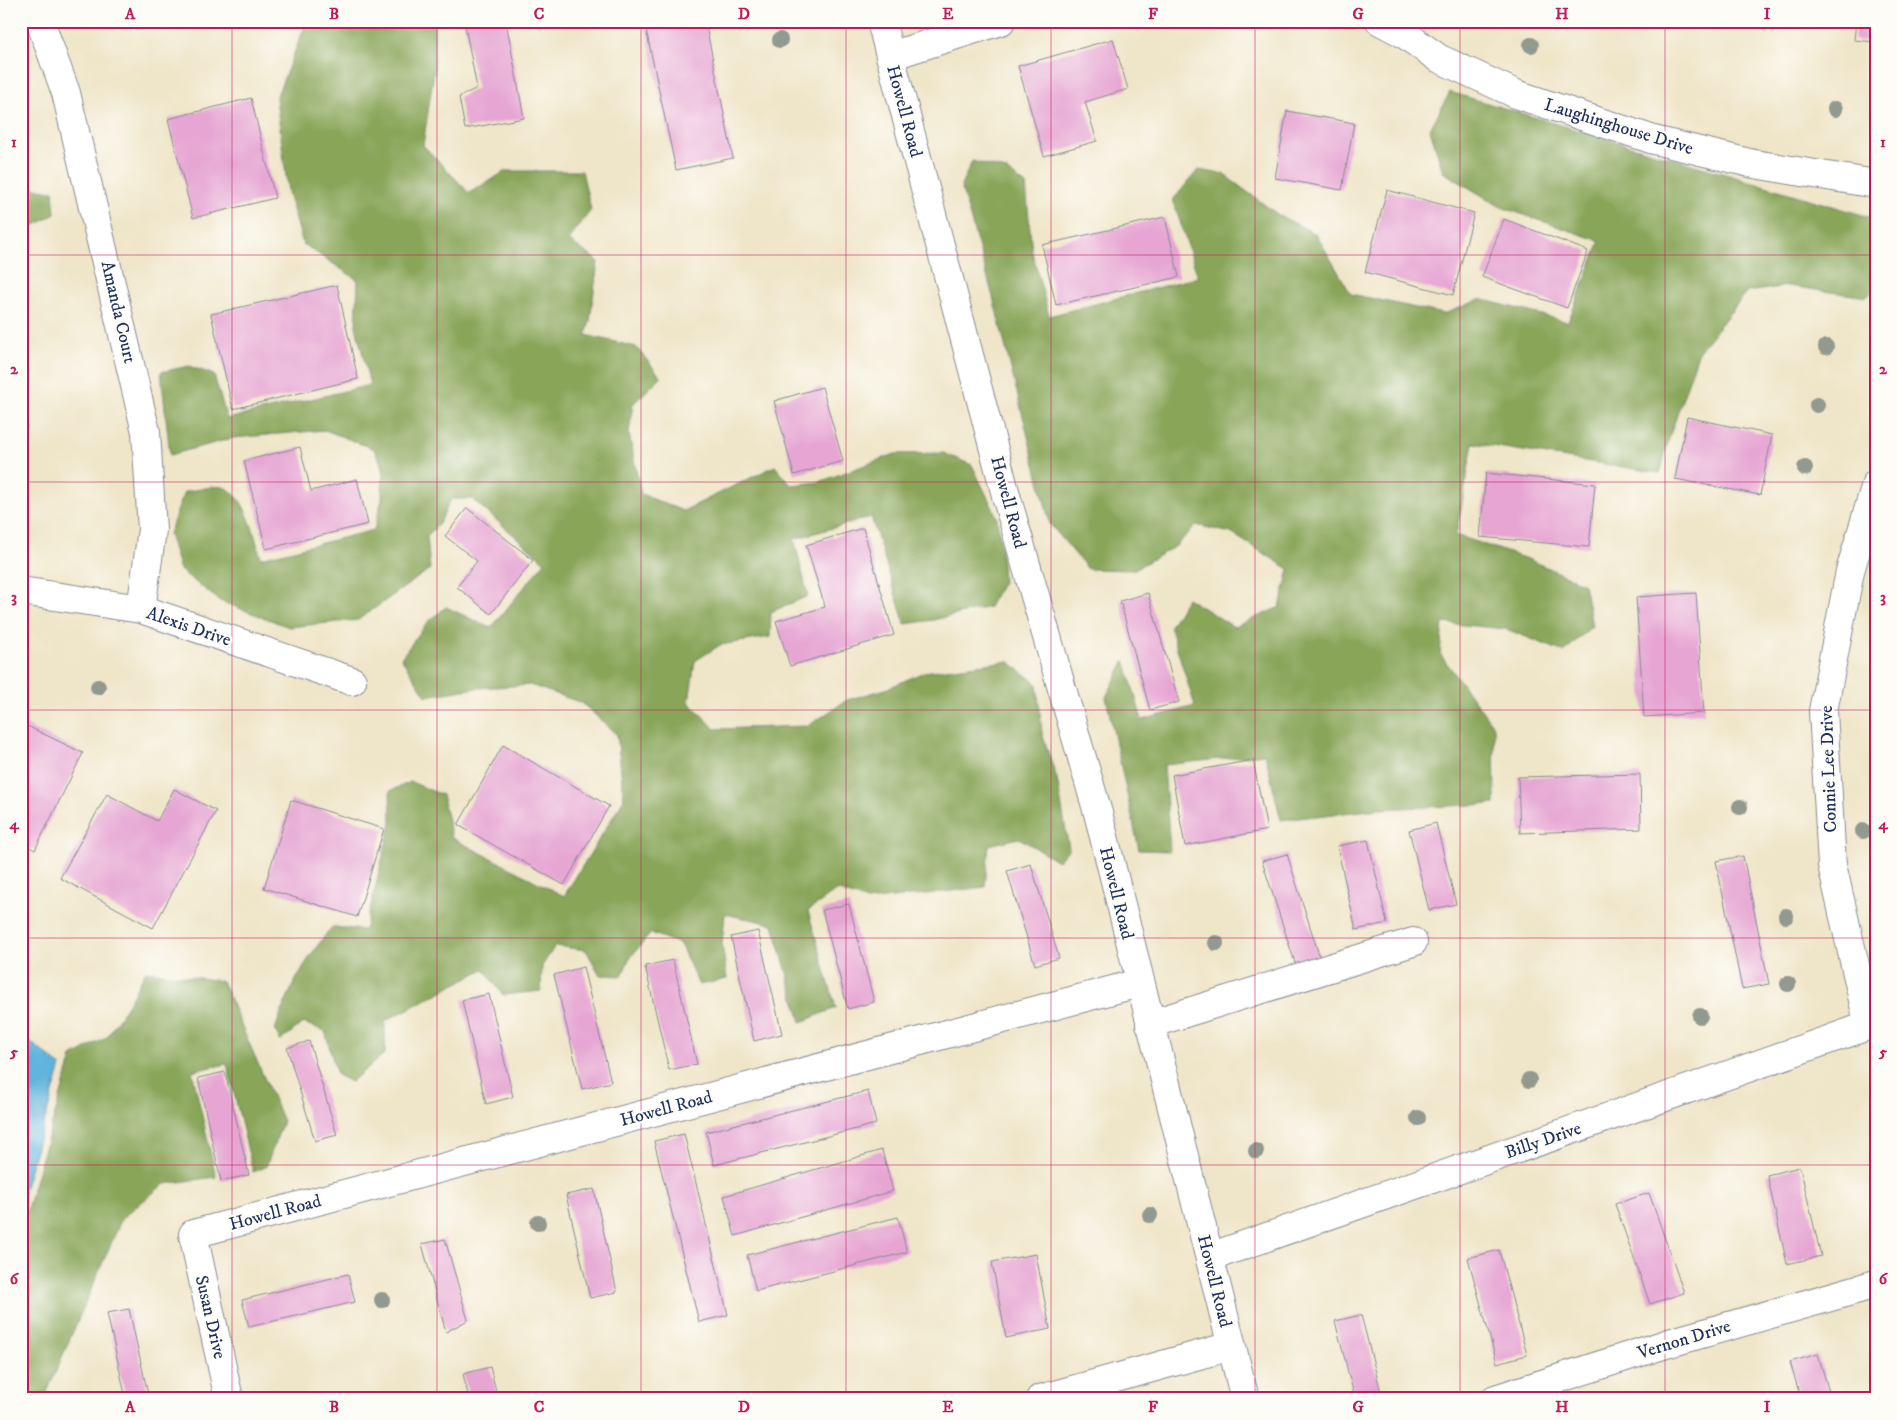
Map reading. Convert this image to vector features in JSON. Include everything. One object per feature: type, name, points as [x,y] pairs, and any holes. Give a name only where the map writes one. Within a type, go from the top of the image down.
[{"type":"street","name":"Amanda Court","points":[[40,21],[66,93],[146,432],[152,530],[141,609]]},
{"type":"street","name":"Howell Road","points":[[881,21],[1007,499],[1098,813],[1245,1399]]},
{"type":"street","points":[[890,56],[1001,21]]},
{"type":"street","name":"Laughinghouse Drive","points":[[1380,21],[1403,32],[1438,58],[1516,94],[1636,134],[1754,164],[1876,184]]},
{"type":"street","name":"Connie Lee Drive","points":[[1872,1025],[1832,865],[1823,711],[1850,572],[1876,484]]},
{"type":"street","name":"Alexis Drive","points":[[21,591],[141,609],[352,681]]},
{"type":"street","points":[[1150,1024],[1413,942]]},
{"type":"street","name":"Howell Road","points":[[193,1234],[1139,982]]},
{"type":"street","name":"Billy Drive","points":[[1210,1257],[1872,1025]]},
{"type":"street","name":"Susan Drive","points":[[193,1234],[229,1399]]},
{"type":"street","name":"Vernon Drive","points":[[1495,1399],[1666,1344],[1876,1284]]},
{"type":"street","name":"Howell Road","points":[[1040,1399],[1231,1346]]},
{"type":"green space","points":[[307,21],[434,21],[434,72],[423,145],[469,193],[506,171],[582,171],[591,210],[568,240],[598,261],[590,321],[586,335],[636,347],[661,377],[633,404],[629,434],[641,494],[683,511],[775,466],[791,485],[819,482],[895,454],[943,453],[972,465],[997,517],[1001,548],[1003,582],[989,607],[933,620],[905,624],[871,517],[794,539],[808,596],[771,612],[770,637],[720,645],[695,661],[689,702],[715,729],[808,726],[847,700],[886,689],[924,672],[1008,661],[1037,684],[1042,733],[1057,779],[1069,849],[1058,861],[1019,838],[989,845],[985,887],[867,901],[837,890],[808,911],[836,1008],[801,1022],[773,924],[725,914],[722,944],[727,979],[699,985],[680,944],[651,933],[629,959],[622,976],[600,975],[586,950],[555,946],[542,966],[541,991],[503,995],[484,969],[385,1021],[385,1053],[351,1082],[337,1075],[325,1031],[303,1023],[280,1041],[275,1030],[286,1002],[298,976],[322,939],[332,927],[365,930],[391,823],[390,791],[411,782],[442,795],[452,838],[564,896],[624,799],[617,735],[582,703],[530,685],[477,688],[426,696],[401,658],[427,623],[446,607],[491,628],[545,562],[472,499],[451,499],[439,524],[427,536],[430,569],[358,620],[289,627],[220,601],[180,570],[169,534],[184,492],[209,487],[222,487],[237,497],[248,517],[261,558],[374,530],[382,499],[383,467],[374,449],[325,430],[233,438],[170,455],[161,372],[189,366],[214,375],[227,419],[370,385],[356,326],[358,280],[303,244],[288,192],[276,98]]},
{"type":"green space","points":[[1450,92],[1876,219],[1876,287],[1867,297],[1788,286],[1747,292],[1699,351],[1669,438],[1660,473],[1473,443],[1456,535],[1530,560],[1584,584],[1592,626],[1564,652],[1506,629],[1443,623],[1440,654],[1494,727],[1495,804],[1379,809],[1281,820],[1265,754],[1164,765],[1170,851],[1139,850],[1106,697],[1125,660],[1142,720],[1195,706],[1170,626],[1187,598],[1234,627],[1280,607],[1289,569],[1231,533],[1196,525],[1176,546],[1133,570],[1088,569],[1050,524],[992,293],[961,186],[972,161],[1006,170],[1026,185],[1032,252],[1049,316],[1198,277],[1173,200],[1198,170],[1223,174],[1280,216],[1316,234],[1351,294],[1444,314],[1481,299],[1568,322],[1600,241],[1501,207],[1443,172],[1430,129]]},
{"type":"green space","points":[[21,186],[53,191],[55,214],[21,233]]},
{"type":"green space","points":[[146,971],[222,981],[283,1121],[266,1167],[253,1172],[227,1064],[192,1071],[216,1177],[164,1184],[122,1218],[44,1399],[21,1399],[21,1229],[72,1057],[107,1037]]},
{"type":"water","points":[[21,1035],[61,1066],[21,1200]]},
{"type":"building","points":[[464,21],[506,21],[524,118],[465,129],[459,97],[477,88]]},
{"type":"building","points":[[685,21],[705,21],[733,158],[676,170],[646,29]]},
{"type":"building","points":[[1856,21],[1876,21],[1876,42],[1854,40]]},
{"type":"building","points":[[1113,39],[1128,89],[1085,102],[1097,141],[1044,156],[1018,66]]},
{"type":"building","points":[[251,98],[275,198],[193,218],[168,119]]},
{"type":"building","points":[[1287,111],[1354,123],[1342,190],[1275,178]]},
{"type":"building","points":[[1387,190],[1474,213],[1453,295],[1365,272]]},
{"type":"building","points":[[1165,217],[1179,277],[1056,305],[1042,245]]},
{"type":"building","points":[[1504,219],[1588,251],[1567,308],[1482,277]]},
{"type":"building","points":[[337,285],[358,379],[233,409],[211,314]]},
{"type":"building","points":[[822,387],[843,461],[794,475],[774,401]]},
{"type":"building","points":[[1687,417],[1772,435],[1760,495],[1675,479]]},
{"type":"building","points":[[21,424],[27,425],[22,463],[21,463]]},
{"type":"building","points":[[300,447],[311,491],[357,479],[368,524],[266,549],[244,461]]},
{"type":"building","points":[[1486,473],[1595,484],[1589,547],[1480,537]]},
{"type":"building","points":[[467,508],[533,560],[491,614],[457,587],[477,561],[445,536]]},
{"type":"building","points":[[863,528],[894,635],[790,666],[776,621],[825,607],[806,545]]},
{"type":"building","points":[[1148,593],[1179,702],[1150,710],[1120,601]]},
{"type":"building","points":[[1696,593],[1704,713],[1644,717],[1636,597]]},
{"type":"building","points":[[21,723],[83,753],[35,850],[21,843]]},
{"type":"building","points":[[503,745],[609,806],[564,885],[458,825]]},
{"type":"building","points":[[1253,760],[1267,830],[1185,846],[1172,775]]},
{"type":"building","points":[[1640,774],[1641,829],[1520,833],[1518,777]]},
{"type":"building","points":[[174,789],[216,811],[153,928],[60,878],[107,794],[157,821]]},
{"type":"building","points":[[291,800],[384,829],[357,917],[264,888]]},
{"type":"building","points":[[1436,823],[1456,904],[1429,910],[1409,830]]},
{"type":"building","points":[[1368,840],[1387,923],[1356,930],[1337,846]]},
{"type":"building","points":[[1287,854],[1320,958],[1296,966],[1262,861]]},
{"type":"building","points":[[1743,856],[1769,984],[1742,989],[1716,861]]},
{"type":"building","points":[[1031,864],[1059,958],[1035,965],[1007,871]]},
{"type":"building","points":[[849,904],[874,1002],[848,1009],[822,910]]},
{"type":"building","points":[[758,931],[782,1034],[754,1041],[731,937]]},
{"type":"building","points":[[673,960],[697,1064],[669,1070],[645,966]]},
{"type":"building","points":[[583,967],[611,1082],[582,1089],[554,975]]},
{"type":"building","points":[[489,994],[513,1097],[486,1104],[462,1000]]},
{"type":"building","points":[[309,1041],[337,1135],[315,1141],[287,1048]]},
{"type":"building","points":[[225,1072],[249,1175],[221,1181],[198,1078]]},
{"type":"building","points":[[868,1091],[876,1124],[714,1165],[706,1132]]},
{"type":"building","points":[[684,1134],[728,1315],[699,1322],[654,1141]]},
{"type":"building","points":[[882,1150],[893,1191],[735,1236],[724,1196]]},
{"type":"building","points":[[1800,1167],[1821,1256],[1787,1264],[1767,1175]]},
{"type":"building","points":[[594,1189],[617,1292],[590,1298],[566,1195]]},
{"type":"building","points":[[1649,1193],[1684,1293],[1650,1304],[1615,1204]]},
{"type":"building","points":[[898,1217],[907,1252],[756,1291],[747,1255]]},
{"type":"building","points":[[445,1239],[468,1320],[446,1332],[422,1244]]},
{"type":"building","points":[[1499,1250],[1527,1355],[1497,1363],[1468,1258]]},
{"type":"building","points":[[1036,1254],[1050,1329],[1006,1338],[992,1262]]},
{"type":"building","points":[[348,1274],[355,1302],[249,1327],[242,1300]]},
{"type":"building","points":[[129,1309],[149,1399],[126,1399],[107,1313]]},
{"type":"building","points":[[1361,1315],[1382,1396],[1373,1399],[1355,1399],[1335,1321]]},
{"type":"building","points":[[1818,1354],[1831,1399],[1801,1399],[1790,1362]]},
{"type":"building","points":[[490,1367],[498,1399],[469,1399],[463,1374]]}]
